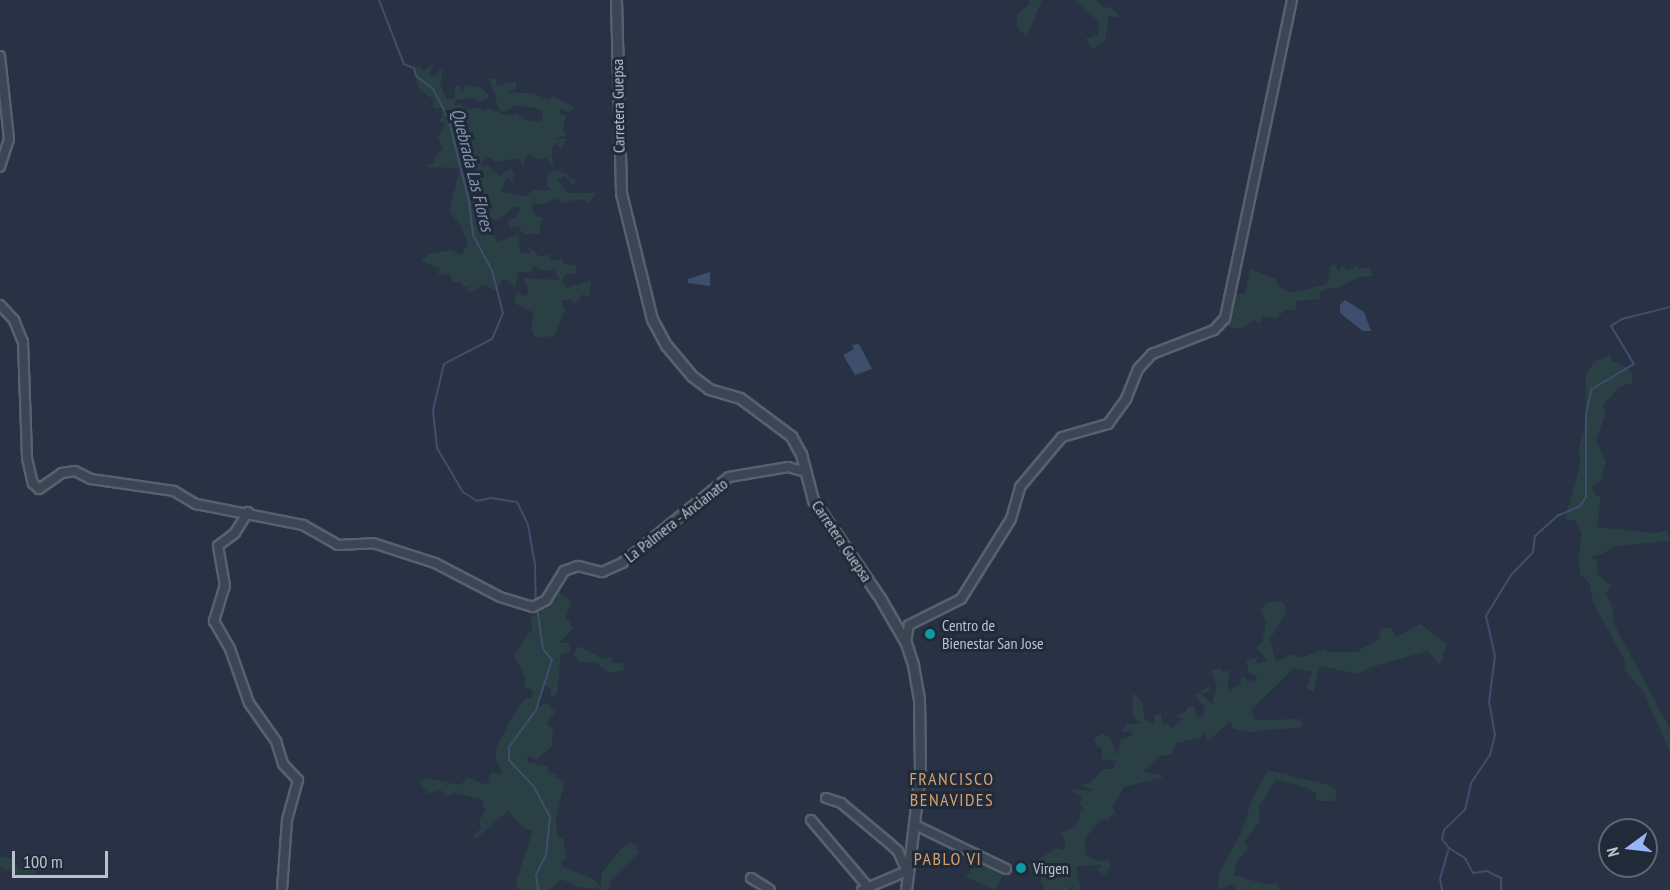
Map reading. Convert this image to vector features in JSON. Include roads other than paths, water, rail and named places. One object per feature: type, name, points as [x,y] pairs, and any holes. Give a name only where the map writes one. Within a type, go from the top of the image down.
[{"type":"street","name":"Carretera Guepsa","points":[[616,0],[621,193],[652,319],[666,345],[692,376],[709,388],[740,398],[791,436],[806,472],[813,500],[906,642],[919,699],[920,773],[906,890]]},
{"type":"street","points":[[906,642],[909,625],[961,599],[1011,519],[1020,487],[1062,437],[1108,424],[1126,399],[1138,369],[1152,354],[1214,330],[1225,318],[1292,0]]},
{"type":"street","points":[[0,56],[9,127],[8,150],[0,167]]},
{"type":"street","name":"La Palmera - Ancianato","points":[[0,305],[14,320],[23,342],[27,458],[33,483],[39,489],[62,473],[75,471],[90,479],[174,491],[196,504],[248,512],[303,525],[338,545],[373,543],[435,563],[500,597],[536,606],[558,575],[578,566],[602,572],[622,563],[729,477],[788,468],[806,472]]},
{"type":"street","points":[[248,512],[235,533],[218,546],[225,585],[214,621],[230,649],[249,703],[276,741],[283,764],[298,780],[287,820],[282,890]]},
{"type":"street","points":[[811,820],[865,889],[877,887],[907,871],[898,851],[841,803],[826,798]]},
{"type":"street","points":[[915,825],[1006,869]]},
{"type":"street","points":[[751,878],[770,890]]},
{"type":"water","points":[[710,272],[710,286],[688,283],[688,279]]},
{"type":"water","points":[[1345,300],[1364,312],[1371,331],[1363,331],[1340,313],[1340,305]]},
{"type":"water","points":[[859,344],[872,369],[855,375],[843,355],[854,349],[852,345]]},
{"type":"waterway","name":"Quebrada Las Flores","points":[[379,0],[404,64],[414,68],[416,76],[433,89],[448,117],[469,201],[473,235],[492,270],[503,313],[492,339],[444,364],[433,410],[437,448],[463,492],[477,501],[491,498],[517,502],[528,525],[535,563],[536,602]]},
{"type":"waterway","points":[[1442,890],[1440,879],[1449,848],[1442,839],[1444,830],[1465,810],[1471,783],[1490,755],[1495,735],[1489,702],[1495,656],[1486,616],[1511,575],[1533,552],[1535,536],[1557,516],[1580,506],[1586,497],[1586,414],[1592,389],[1634,364],[1611,326],[1622,319],[1670,307]]},
{"type":"waterway","name":"Quebrada Las Flores","points":[[537,608],[543,649],[552,660],[536,710],[509,747],[509,760],[534,787],[550,817],[546,855],[536,875],[538,890]]},
{"type":"waterway","points":[[1449,848],[1465,858],[1473,873],[1487,871],[1501,878],[1501,890]]},
{"type":"place","name":"Centro de Bienestar San Jose","points":[[930,634]]},
{"type":"place","name":"Virgen","points":[[1021,868]]},
{"type":"district","name":"FRANCISCO BENAVIDES","points":[[952,790]]},
{"type":"district","name":"PABLO VI","points":[[948,859]]}]
